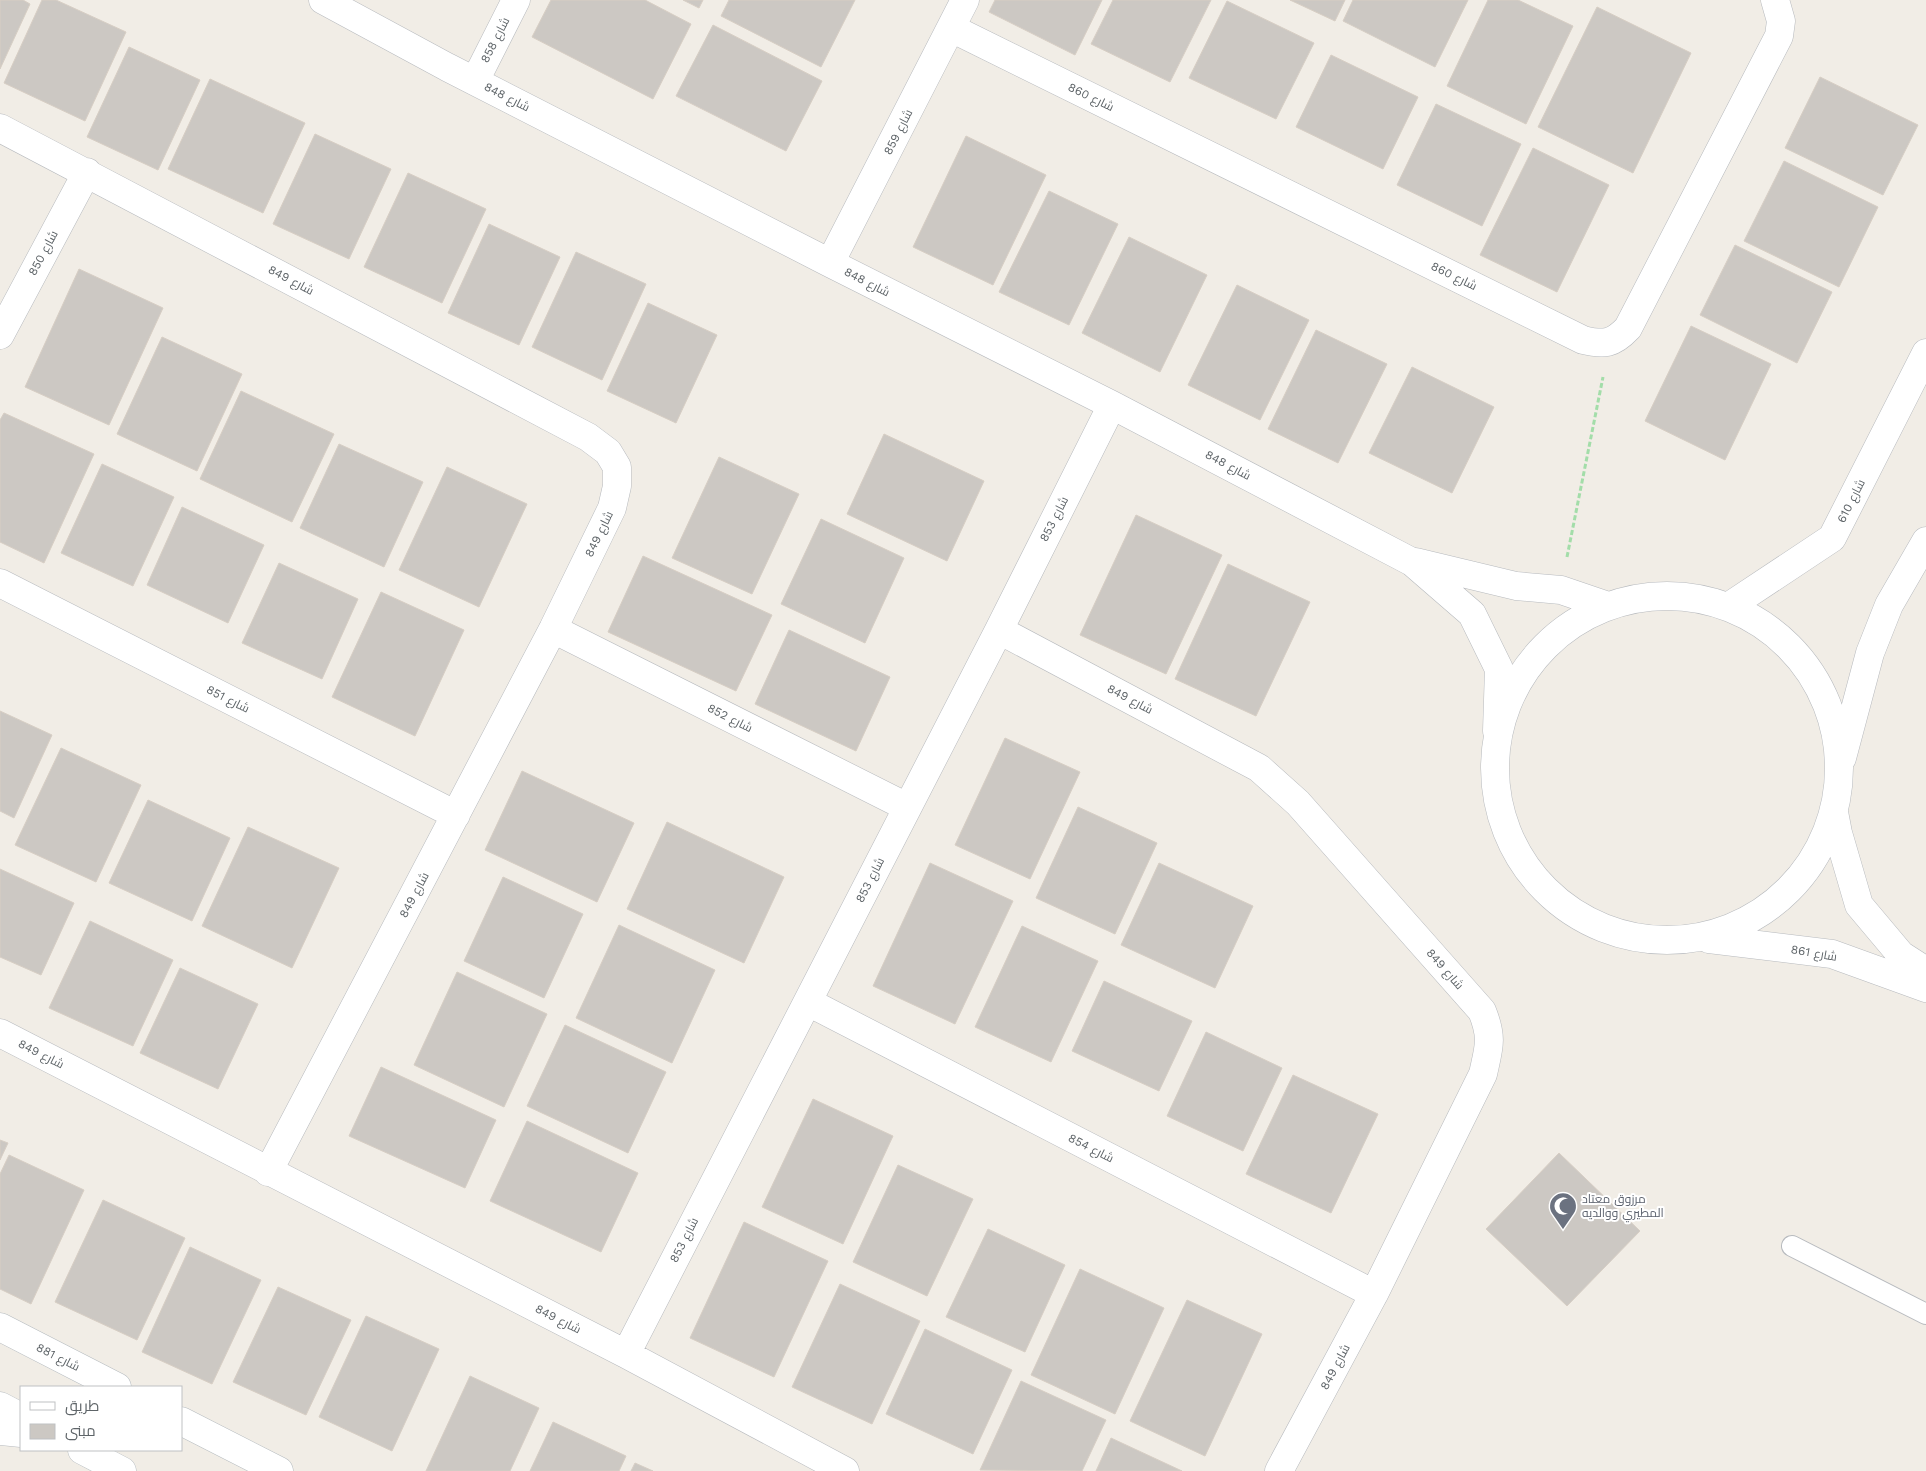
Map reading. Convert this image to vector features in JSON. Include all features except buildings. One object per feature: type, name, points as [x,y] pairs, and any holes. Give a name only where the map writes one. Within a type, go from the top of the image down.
[{"type":"street","name":"شارع 848","points":[[323,0],[475,81],[1112,405],[1412,562],[1472,614],[1499,669],[1497,731]]},
{"type":"street","name":"شارع 858","points":[[475,81],[516,0]]},
{"type":"street","name":"شارع 859","points":[[830,263],[965,0]]},
{"type":"street","points":[[1610,342],[1619,338],[1628,328],[1779,36],[1781,21],[1775,0]]},
{"type":"street","name":"شارع 860","points":[[951,28],[1584,340],[1598,344],[1610,342]]},
{"type":"street","name":"شارع 849","points":[[0,128],[588,436],[608,452],[617,467],[617,486],[612,508],[553,629],[268,1172]]},
{"type":"street","name":"شارع 850","points":[[0,335],[87,172]]},
{"type":"street","name":"شارع 610","points":[[1728,607],[1832,538],[1926,353]]},
{"type":"street","name":"شارع 853","points":[[626,1354],[999,630],[1112,405]]},
{"type":"street","points":[[1840,766],[1832,716],[1809,669],[1773,632],[1728,607],[1688,597],[1648,597],[1608,606],[1570,625],[1536,655],[1512,690],[1497,731],[1494,773],[1500,815],[1517,854],[1542,888],[1575,914],[1614,932],[1656,940],[1698,937],[1736,926],[1770,907],[1798,880],[1820,848],[1834,812],[1840,766],[1870,653],[1889,605],[1926,541]]},
{"type":"street","name":"شارع 848","points":[[1412,562],[1516,586],[1560,590],[1608,606]]},
{"type":"street","name":"شارع 851","points":[[0,583],[456,815]]},
{"type":"street","name":"شارع 852","points":[[553,629],[907,807]]},
{"type":"street","name":"شارع 849","points":[[999,630],[1259,768],[1298,803],[1482,1011],[1490,1029],[1489,1049],[1483,1074],[1374,1294],[1280,1471]]},
{"type":"street","points":[[1834,812],[1838,833],[1859,905],[1901,955],[1926,971]]},
{"type":"street","name":"شارع 861","points":[[1698,937],[1832,954],[1926,988]]},
{"type":"street","name":"شارع 854","points":[[808,1002],[1374,1294]]},
{"type":"street","name":"شارع 849","points":[[0,1033],[626,1354],[845,1471]]},
{"type":"street","name":"شارع 881","points":[[0,1327],[115,1386]]},
{"type":"street","points":[[0,1406],[20,1417]]},
{"type":"street","points":[[182,1422],[279,1471]]},
{"type":"street","points":[[0,1431],[20,1434]]},
{"type":"street","points":[[84,1451],[122,1471]]},
{"type":"lane","points":[[1792,1246],[1926,1314]]},
{"type":"path","points":[[1560,590],[1610,342]]},
{"type":"place","name":"مرزوق معتاد المطيري ووالديه","points":[[1563,1230]]}]
